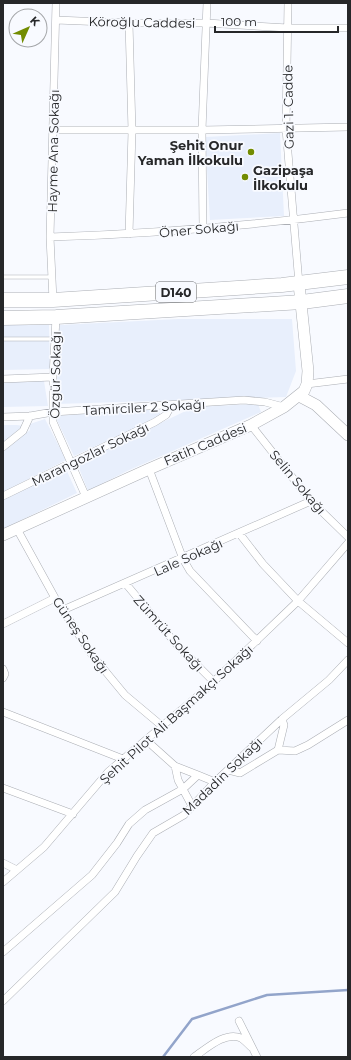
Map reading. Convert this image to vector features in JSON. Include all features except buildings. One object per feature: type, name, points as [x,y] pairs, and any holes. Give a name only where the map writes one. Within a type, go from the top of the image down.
[{"type":"highway","name":"D140","points":[[3,300],[53,300],[299,284],[348,277]]},
{"type":"highway","name":"D140","points":[[3,318],[56,317],[302,302],[348,296]]},
{"type":"main road","points":[[299,284],[308,370],[307,384]]},
{"type":"main road","name":"Fatih Caddesi","points":[[3,535],[149,468],[251,425],[284,407],[299,396],[307,384]]},
{"type":"main road","points":[[299,396],[316,405],[348,435]]},
{"type":"street","name":"Hayme Ana Sokağı","points":[[53,300],[50,238],[56,3]]},
{"type":"street","points":[[204,229],[202,130],[207,3]]},
{"type":"street","name":"Gazi 1. Cadde","points":[[288,3],[286,129],[299,284]]},
{"type":"street","name":"Köroğlu Caddesi","points":[[56,20],[130,23],[206,23],[288,28],[348,28]]},
{"type":"street","points":[[129,234],[132,131],[130,23]]},
{"type":"street","points":[[53,130],[132,131],[348,127]]},
{"type":"street","name":"Öner Sokağı","points":[[50,238],[204,229],[348,213]]},
{"type":"street","name":"Özgür Sokağı","points":[[56,317],[53,377],[53,422],[86,497]]},
{"type":"street","points":[[3,379],[53,377]]},
{"type":"street","points":[[307,384],[348,379]]},
{"type":"street","name":"Tamirciler 2 Sokağı","points":[[3,417],[30,416],[53,412],[171,406],[244,400],[265,402],[284,407]]},
{"type":"street","name":"Marangozlar Sokağı","points":[[3,496],[155,422],[166,415],[171,406]]},
{"type":"street","points":[[3,447],[23,431],[30,416]]},
{"type":"street","name":"Selin Sokağı","points":[[251,425],[311,501],[348,537]]},
{"type":"street","points":[[149,468],[183,559],[190,571],[257,641]]},
{"type":"street","name":"Lale Sokağı","points":[[63,610],[183,559],[311,501]]},
{"type":"street","name":"Güneş Sokağı","points":[[18,529],[55,598],[92,655],[125,696],[162,726]]},
{"type":"street","points":[[239,534],[263,564],[298,601],[348,643]]},
{"type":"street","name":"Şehit Pilot Ali Başmakçı Sokağı","points":[[3,882],[44,847],[108,772],[214,682],[298,601],[348,543]]},
{"type":"street","name":"Zümrüt Sokağı","points":[[126,584],[178,645],[214,682]]},
{"type":"street","points":[[3,624],[55,598]]},
{"type":"street","name":"Madadin Sokağı","points":[[3,1000],[115,892],[153,834],[184,815],[215,782],[282,719],[329,680],[348,660]]},
{"type":"street","points":[[3,670],[5,674],[3,678]]},
{"type":"street","points":[[3,712],[123,759]]},
{"type":"street","points":[[278,750],[284,725],[282,719]]},
{"type":"street","points":[[228,770],[240,773],[278,750],[295,751],[308,745],[348,720]]},
{"type":"street","points":[[146,740],[175,766],[215,782]]},
{"type":"street","points":[[175,766],[183,789],[192,806]]},
{"type":"street","points":[[3,952],[92,875],[117,843],[129,824],[145,810],[183,789],[198,775]]},
{"type":"street","points":[[3,788],[73,814]]},
{"type":"street","points":[[3,863],[17,870]]},
{"type":"street","points":[[239,1021],[257,1057]]},
{"type":"street","points":[[194,1057],[212,1044],[226,1038],[240,1038],[251,1046]]},
{"type":"lane","points":[[3,277],[52,277]]},
{"type":"lane","points":[[3,339],[55,339]]},
{"type":"shaded area","name":"Gazipaşa İlkokulu","points":[[280,133],[284,216],[210,220],[205,137]]},
{"type":"shaded area","points":[[178,319],[292,319],[296,371],[286,397],[56,404],[56,343],[60,325]]},
{"type":"shaded area","points":[[3,325],[49,325],[50,369],[3,370]]},
{"type":"shaded area","points":[[44,381],[48,406],[3,407],[3,382]]},
{"type":"shaded area","points":[[258,404],[261,412],[127,471],[88,491],[77,463],[194,407]]},
{"type":"shaded area","points":[[158,409],[161,416],[74,456],[55,416]]},
{"type":"shaded area","points":[[45,419],[66,460],[3,492],[3,450],[30,430],[30,424]]},
{"type":"shaded area","points":[[3,425],[17,425],[24,426],[3,445]]},
{"type":"shaded area","points":[[65,467],[77,493],[3,529],[3,498]]},
{"type":"waterway","points":[[163,1057],[192,1019],[267,995],[348,990]]},
{"type":"place","name":"Şehit Onur Yaman İlkokulu","points":[[251,152]]},
{"type":"place","name":"Gazipaşa İlkokulu","points":[[245,177]]}]
